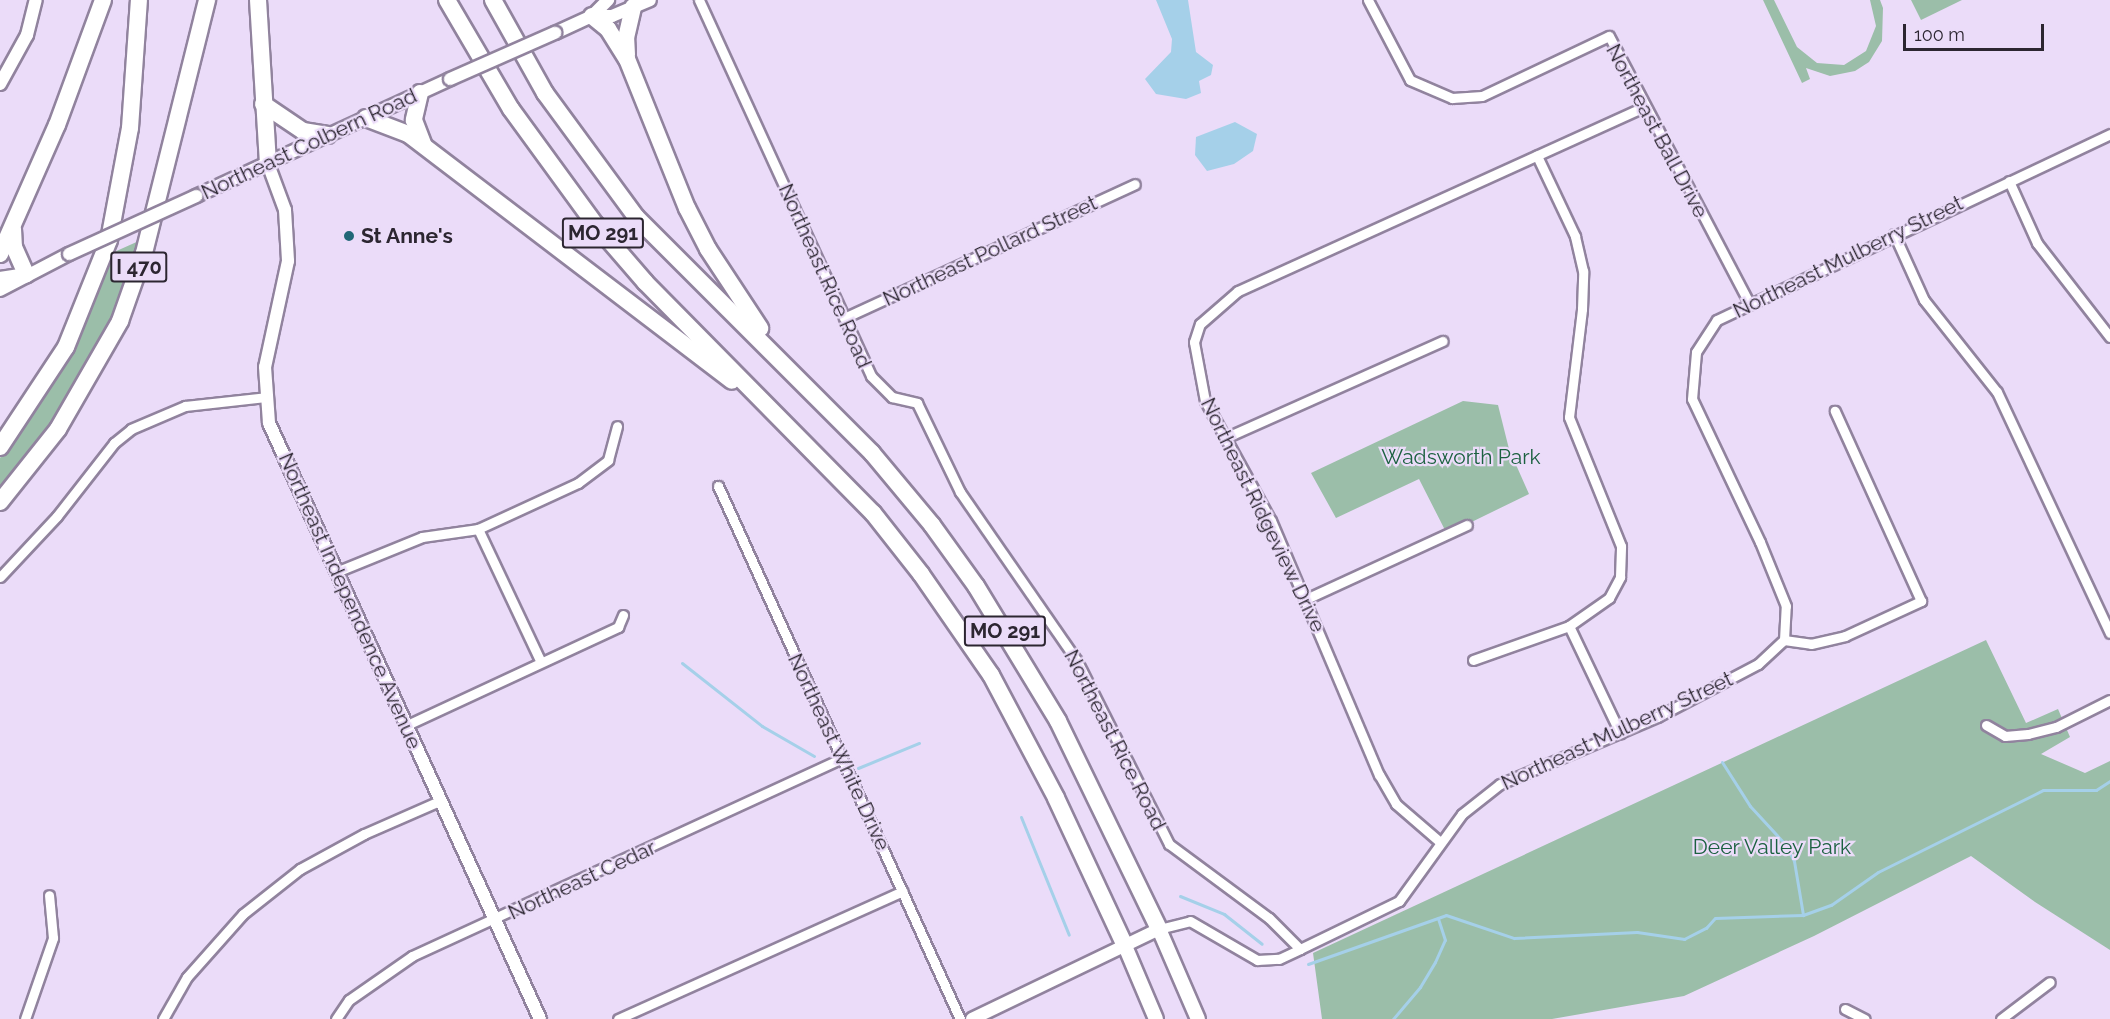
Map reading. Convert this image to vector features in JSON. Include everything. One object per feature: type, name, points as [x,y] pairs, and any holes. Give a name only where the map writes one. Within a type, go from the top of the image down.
[{"type":"highway","points":[[0,254],[13,228],[103,0]]},
{"type":"highway","name":"I 470","points":[[0,447],[66,346],[109,240],[130,128],[139,0]]},
{"type":"highway","name":"I 470","points":[[0,502],[58,429],[120,321],[144,253],[207,0]]},
{"type":"highway","points":[[258,0],[268,164]]},
{"type":"highway","name":"MO 291","points":[[447,0],[511,109],[595,224],[645,282],[798,434],[873,513],[991,675],[1056,798],[1125,946]]},
{"type":"highway","name":"MO 291","points":[[494,0],[545,93],[636,217],[872,453],[932,525],[976,586],[1058,721],[1159,929]]},
{"type":"highway","points":[[627,59],[626,38],[633,7]]},
{"type":"highway","points":[[592,16],[608,29],[627,59],[668,163],[708,249],[793,373]]},
{"type":"highway","points":[[420,93],[414,120],[425,147]]},
{"type":"highway","points":[[263,105],[303,131],[328,135]]},
{"type":"highway","points":[[366,118],[408,134],[798,434]]},
{"type":"highway","points":[[13,228],[14,247],[26,274]]},
{"type":"main road","name":"MO 291","points":[[1159,929],[1198,1019]]},
{"type":"main road","name":"MO 291","points":[[1125,946],[1156,1019]]},
{"type":"street","points":[[0,84],[27,35],[36,0]]},
{"type":"street","name":"Northeast Colbern Road","points":[[0,290],[26,274],[69,254],[592,16],[608,0]]},
{"type":"street","name":"Northeast Colbern Road","points":[[592,16],[612,16],[650,0]]},
{"type":"street","name":"Northeast Rice Road","points":[[699,0],[871,376],[892,397],[917,403],[960,492],[1077,661],[1170,844],[1269,918],[1300,949]]},
{"type":"street","name":"Northeast Ball Drive","points":[[1368,0],[1410,80],[1429,91],[1452,98],[1482,96],[1609,36],[1643,107],[1749,303]]},
{"type":"street","name":"Northeast Ridgeview Drive","points":[[1440,842],[1396,804],[1379,775],[1306,599],[1227,436],[1205,401],[1194,342],[1200,324],[1238,291],[1643,107]]},
{"type":"street","name":"Northeast Mulberry Street","points":[[972,1019],[1159,929],[1190,921],[1257,960],[1279,958],[1300,949],[1400,901],[1462,814],[1500,784],[1620,733],[1758,664],[1784,640],[1786,606],[1761,542],[1692,399],[1696,352],[1717,320],[1894,234],[2110,134]]},
{"type":"street","points":[[1473,660],[1569,626],[1599,607],[1613,592],[1623,557],[1569,417],[1582,309],[1583,271],[1575,236],[1537,156]]},
{"type":"street","name":"Northeast Independence Avenue","points":[[268,164],[285,210],[288,261],[268,340],[266,397],[270,423],[407,725],[439,801],[540,1019]]},
{"type":"street","points":[[2009,180],[2037,243],[2110,337]]},
{"type":"street","name":"Northeast Pollard Street","points":[[844,318],[1135,184]]},
{"type":"street","points":[[1894,234],[1924,300],[1997,392],[2110,633]]},
{"type":"street","name":"Northeast Colbern Road","points":[[0,278],[26,274]]},
{"type":"street","points":[[1227,436],[1443,341]]},
{"type":"street","points":[[0,577],[57,516],[114,443],[131,429],[185,406],[266,397]]},
{"type":"street","points":[[1784,640],[1811,644],[1845,636],[1921,602],[1835,411]]},
{"type":"street","points":[[336,572],[413,540],[478,529],[578,483],[608,460],[617,426]]},
{"type":"street","name":"Northeast White Drive","points":[[718,486],[960,1019]]},
{"type":"street","points":[[1306,599],[1467,525]]},
{"type":"street","points":[[478,529],[541,662]]},
{"type":"street","points":[[407,725],[618,627],[623,615]]},
{"type":"street","points":[[1569,626],[1620,733]]},
{"type":"street","points":[[1986,725],[2005,736],[2028,734],[2056,727],[2110,700]]},
{"type":"street","name":"Northeast Cedar","points":[[336,1019],[349,1000],[412,956],[496,920],[841,759]]},
{"type":"street","points":[[163,1019],[187,977],[251,908],[300,869],[364,834],[439,801]]},
{"type":"street","points":[[618,1019],[903,891]]},
{"type":"street","points":[[25,1019],[53,939],[49,895]]},
{"type":"street","points":[[2001,1019],[2050,982]]},
{"type":"street","points":[[1845,1010],[1864,1019]]},
{"type":"green space","points":[[1763,0],[1774,0],[1797,47],[1817,63],[1844,65],[1866,51],[1876,26],[1870,0],[1880,0],[1883,8],[1882,41],[1869,62],[1855,71],[1830,76],[1806,68],[1810,79],[1802,83]]},
{"type":"green space","points":[[1911,0],[1962,0],[1921,20]]},
{"type":"green space","points":[[141,240],[107,332],[60,418],[0,495],[0,458],[59,375],[112,253]]},
{"type":"green space","name":"Wadsworth Park","points":[[1463,401],[1498,405],[1509,449],[1529,494],[1447,534],[1419,479],[1336,518],[1311,473]]},
{"type":"green space","name":"Deer Valley Park","points":[[1986,640],[2026,723],[2058,709],[2070,737],[2041,754],[2085,773],[2110,761],[2110,950],[2035,902],[1971,856],[1814,936],[1684,996],[1552,1019],[1322,1019],[1313,953]]},
{"type":"water","points":[[1156,0],[1188,0],[1196,52],[1213,65],[1211,75],[1199,81],[1201,93],[1186,99],[1156,94],[1145,79],[1171,52],[1172,39]]},
{"type":"water","points":[[1235,122],[1257,134],[1253,151],[1234,164],[1207,171],[1195,155],[1196,137]]},
{"type":"waterway","points":[[682,663],[762,726],[814,756]]},
{"type":"waterway","points":[[858,768],[919,743]]},
{"type":"waterway","points":[[1722,762],[1750,806],[1785,844],[1794,861],[1803,915]]},
{"type":"waterway","points":[[1308,964],[1446,915],[1514,938],[1637,932],[1684,939],[1706,928],[1715,918],[1803,915],[1831,905],[1878,872],[2043,790],[2096,790],[2110,781]]},
{"type":"waterway","points":[[1021,817],[1069,935]]},
{"type":"waterway","points":[[1180,896],[1224,914],[1262,944]]},
{"type":"waterway","points":[[1393,1019],[1420,987],[1445,940],[1438,918]]},
{"type":"place","name":"St Anne's","points":[[349,236]]}]
